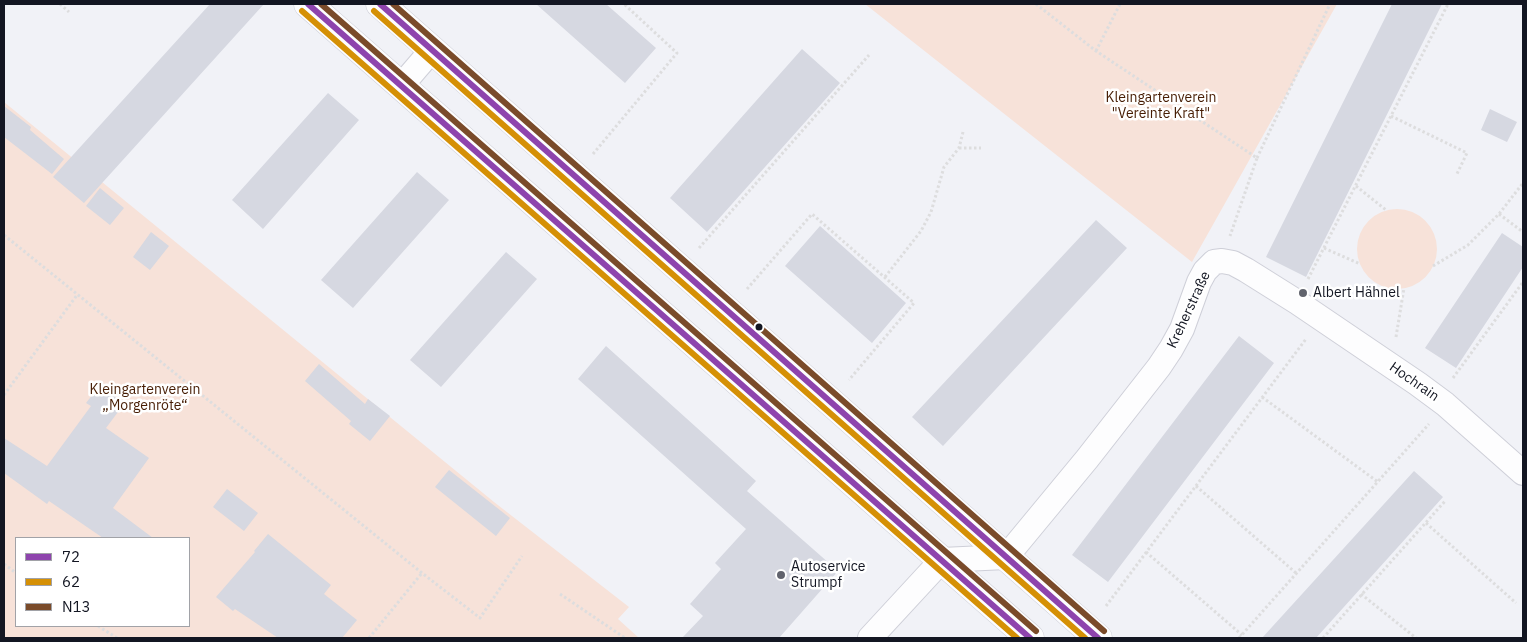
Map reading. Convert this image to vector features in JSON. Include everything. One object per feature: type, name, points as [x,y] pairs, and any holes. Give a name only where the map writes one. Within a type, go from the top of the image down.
[{"type":"street","points":[[308,4],[1030,638]]},
{"type":"street","points":[[380,4],[1093,634]]},
{"type":"street","points":[[401,86],[432,50]]},
{"type":"street","name":"Kreherstraße","points":[[1006,557],[1087,459],[1171,349],[1182,329],[1199,282],[1205,270],[1214,262],[1233,263],[1297,302]]},
{"type":"street","name":"Hochrain","points":[[1297,302],[1442,402],[1523,473]]},
{"type":"street","points":[[870,638],[942,560],[1006,557]]},
{"type":"path","points":[[60,4],[69,12]]},
{"type":"path","points":[[574,175],[677,53],[624,4]]},
{"type":"path","points":[[1036,4],[1096,51],[1257,158]]},
{"type":"path","points":[[1096,51],[1120,4]]},
{"type":"path","points":[[1222,261],[1257,158],[1330,4]]},
{"type":"path","points":[[1297,302],[1448,4]]},
{"type":"path","points":[[704,242],[869,55]]},
{"type":"path","points":[[1391,116],[1467,153],[1456,176]]},
{"type":"path","points":[[885,277],[921,231],[931,212],[944,168],[960,148],[963,132]]},
{"type":"path","points":[[960,148],[981,148]]},
{"type":"path","points":[[1434,266],[1468,245],[1499,214],[1523,183]]},
{"type":"path","points":[[1356,186],[1386,210]]},
{"type":"path","points":[[728,311],[812,214],[885,277],[914,303],[831,402]]},
{"type":"path","points":[[1499,214],[1523,232]]},
{"type":"path","points":[[4,235],[480,618],[522,556]]},
{"type":"path","points":[[1324,248],[1360,264]]},
{"type":"path","points":[[1146,552],[1240,637],[1378,482],[1442,402],[1523,282]]},
{"type":"path","points":[[1391,366],[1404,288]]},
{"type":"path","points":[[4,395],[77,295]]},
{"type":"path","points":[[1093,634],[1146,552],[1322,319]]},
{"type":"path","points":[[1262,397],[1378,482]]},
{"type":"path","points":[[1196,486],[1296,573]]},
{"type":"path","points":[[1322,638],[1446,500]]},
{"type":"path","points":[[1426,522],[1516,603]]},
{"type":"path","points":[[4,564],[15,571]]},
{"type":"path","points":[[368,638],[422,572]]},
{"type":"path","points":[[560,594],[625,638]]},
{"type":"path","points":[[1362,594],[1416,638]]},
{"type":"path","points":[[100,627],[117,638]]},
{"type":"green space","name":"Kleingartenverein \"Vereinte Kraft\"","points":[[865,4],[1337,4],[1192,262]]},
{"type":"green space","name":"Kleingartenverein „Morgenröte“","points":[[4,102],[494,502],[629,607],[618,619],[639,638],[4,638]]},
{"type":"green space","points":[[1397,209],[1412,212],[1425,221],[1434,234],[1437,249],[1434,264],[1425,277],[1412,286],[1397,289],[1382,286],[1369,277],[1360,264],[1357,249],[1360,234],[1369,221],[1382,212]]},
{"type":"building","points":[[210,4],[264,4],[84,203],[53,177]]},
{"type":"building","points":[[536,4],[606,4],[656,48],[625,83]]},
{"type":"building","points":[[1392,4],[1442,4],[1306,277],[1266,257]]},
{"type":"building","points":[[802,49],[840,83],[707,232],[670,198]]},
{"type":"building","points":[[328,93],[359,120],[263,229],[232,200]]},
{"type":"building","points":[[4,106],[31,127],[30,130],[64,159],[52,174],[4,137]]},
{"type":"building","points":[[1490,109],[1517,122],[1507,142],[1481,130]]},
{"type":"building","points":[[417,172],[449,200],[353,308],[321,280]]},
{"type":"building","points":[[100,188],[124,208],[110,225],[86,206]]},
{"type":"building","points":[[1096,220],[1127,248],[943,446],[912,417]]},
{"type":"building","points":[[820,226],[906,303],[872,343],[785,266]]},
{"type":"building","points":[[151,232],[169,246],[150,270],[133,257]]},
{"type":"building","points":[[1502,233],[1523,247],[1523,267],[1456,368],[1425,348]]},
{"type":"building","points":[[506,252],[537,279],[441,387],[410,360]]},
{"type":"building","points":[[1239,336],[1274,363],[1108,582],[1072,555]]},
{"type":"building","points":[[606,346],[756,481],[747,491],[838,571],[779,638],[682,638],[703,616],[690,604],[721,569],[715,563],[746,529],[578,379]]},
{"type":"building","points":[[319,364],[365,404],[368,399],[390,416],[370,441],[349,424],[351,421],[305,381]]},
{"type":"building","points":[[100,385],[124,404],[106,428],[149,458],[113,508],[152,537],[102,537],[49,501],[47,504],[4,473],[4,438],[47,466],[91,406],[86,403]]},
{"type":"building","points":[[449,470],[510,518],[496,536],[435,487]]},
{"type":"building","points":[[1414,471],[1443,497],[1316,638],[1262,638]]},
{"type":"building","points":[[227,489],[258,513],[244,531],[213,507]]},
{"type":"building","points":[[268,534],[331,585],[324,594],[357,620],[342,638],[278,638],[235,609],[233,611],[216,597]]},
{"type":"transit line","name":"72","points":[[308,4],[1030,638]]},
{"type":"transit line","name":"N13","points":[[321,4],[1036,631]]},
{"type":"transit line","name":"72","points":[[380,4],[1098,638]]},
{"type":"transit line","name":"N13","points":[[393,4],[1104,631]]},
{"type":"transit line","name":"62","points":[[302,11],[1017,638]]},
{"type":"transit line","name":"62","points":[[374,11],[1085,638]]},
{"type":"place","name":"Albert Hähnel","points":[[1303,293]]},
{"type":"place","name":"Autoservice Strumpf","points":[[781,575]]}]
